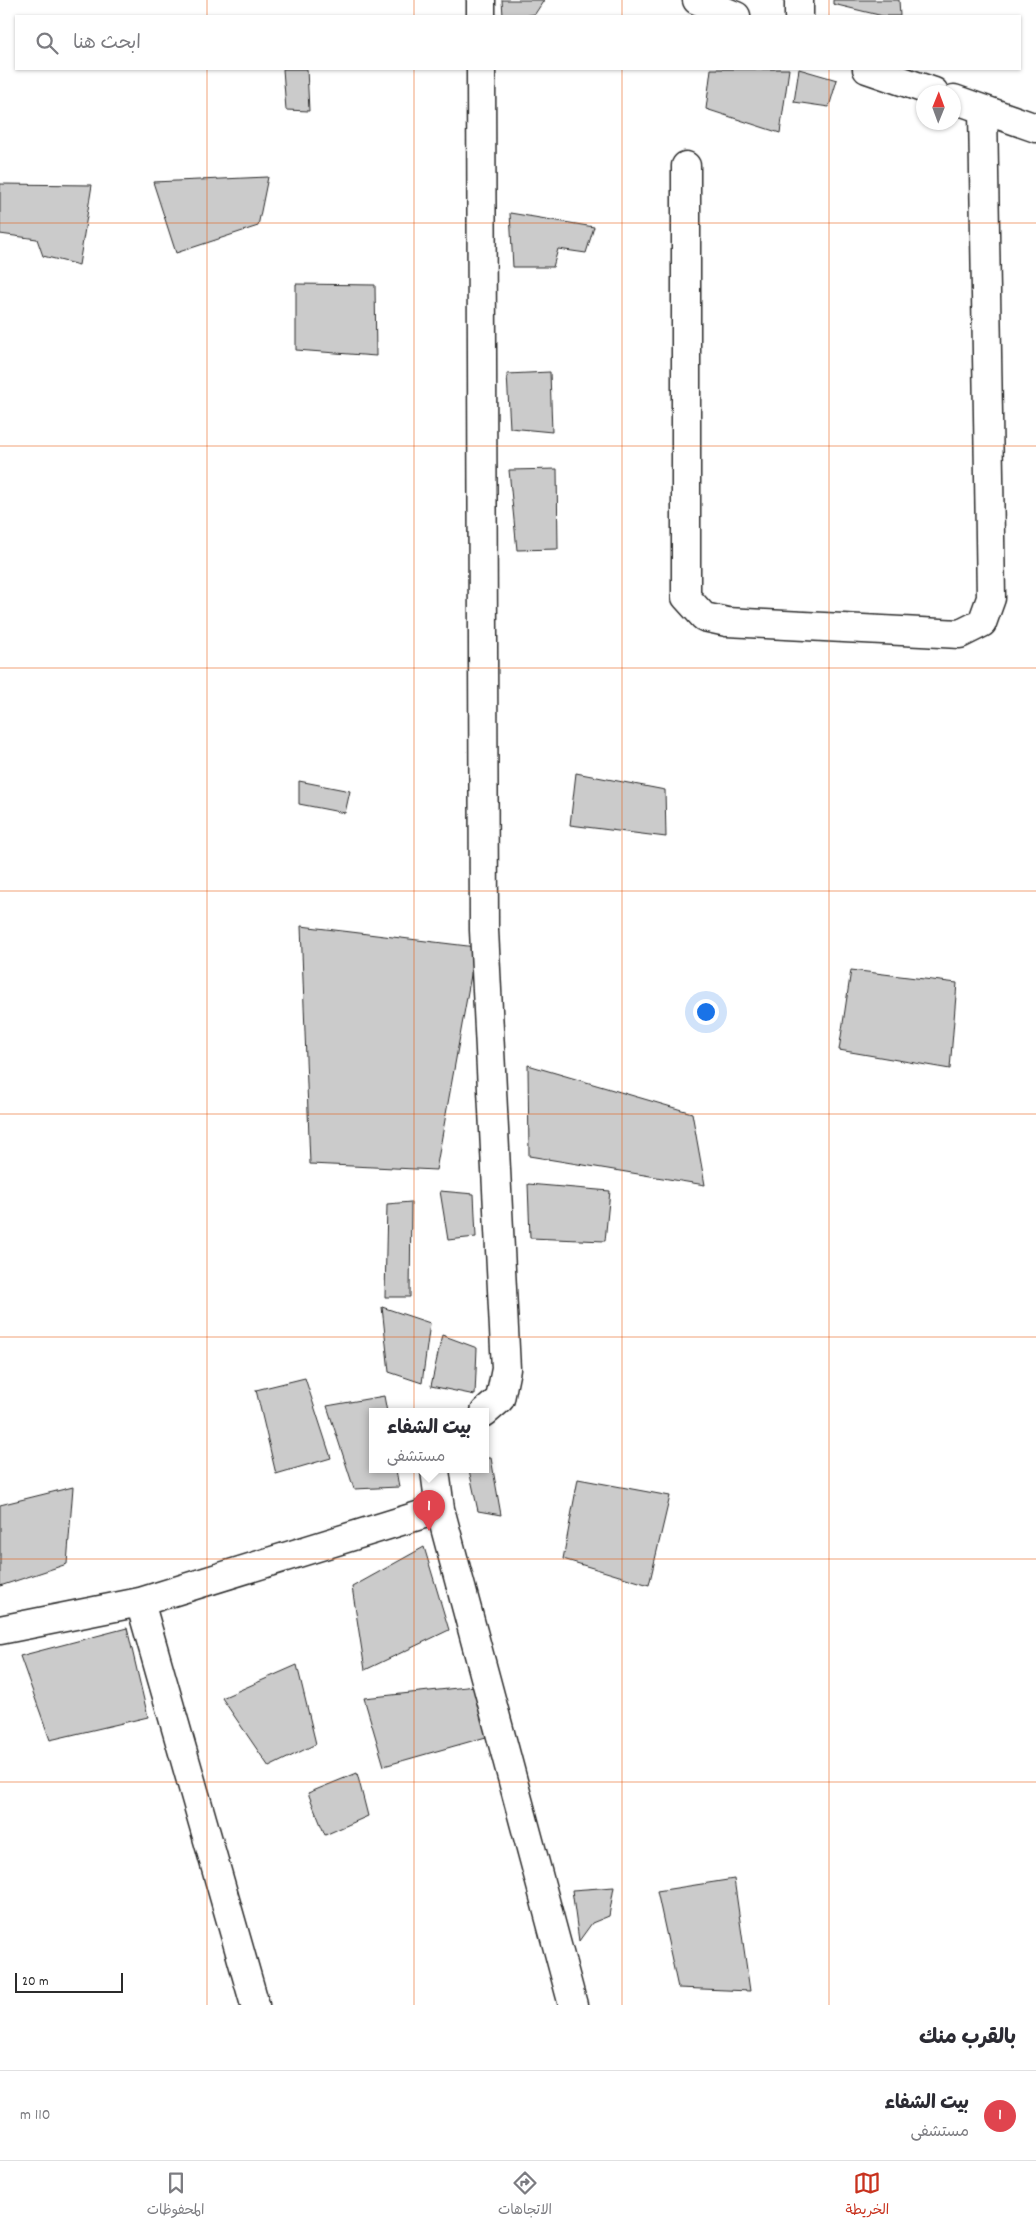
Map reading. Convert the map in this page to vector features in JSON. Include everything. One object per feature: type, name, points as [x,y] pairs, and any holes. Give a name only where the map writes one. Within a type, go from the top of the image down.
[{"type":"street","points":[[481,0],[481,15]]},
{"type":"street","points":[[697,0],[734,15]]},
{"type":"street","points":[[798,15],[799,0]]},
{"type":"street","points":[[481,70],[484,930],[506,1369],[500,1399],[489,1409]]},
{"type":"street","points":[[870,70],[916,86]]},
{"type":"street","points":[[961,102],[1036,128]]},
{"type":"street","points":[[686,166],[686,597],[704,617],[727,622],[960,634],[982,623],[990,598],[983,110]]},
{"type":"street","points":[[435,1473],[440,1509],[573,2005]]},
{"type":"street","points":[[0,1630],[140,1602],[440,1509]]},
{"type":"street","points":[[140,1602],[255,2005]]},
{"type":"building","points":[[502,0],[544,0],[535,14],[503,15]]},
{"type":"building","points":[[833,0],[899,0],[900,15],[879,15],[833,4]]},
{"type":"building","points":[[283,70],[307,70],[309,111],[286,110]]},
{"type":"building","points":[[711,70],[789,70],[780,133],[706,109]]},
{"type":"building","points":[[799,70],[837,80],[829,107],[794,102]]},
{"type":"building","points":[[268,177],[258,226],[176,253],[153,182]]},
{"type":"building","points":[[0,184],[92,185],[79,265],[43,256],[37,239],[0,234]]},
{"type":"building","points":[[510,213],[594,227],[586,253],[558,249],[553,267],[513,267]]},
{"type":"building","points":[[296,284],[375,285],[376,356],[296,350]]},
{"type":"building","points":[[550,372],[552,432],[510,428],[507,374]]},
{"type":"building","points":[[557,469],[558,549],[517,550],[509,470]]},
{"type":"building","points":[[576,773],[665,790],[666,837],[570,825]]},
{"type":"building","points":[[299,781],[350,791],[345,813],[299,804]]},
{"type":"building","points":[[301,926],[476,947],[436,1170],[310,1164]]},
{"type":"building","points":[[851,970],[957,983],[950,1069],[839,1050]]},
{"type":"building","points":[[528,1065],[692,1113],[705,1185],[529,1156]]},
{"type":"building","points":[[528,1184],[610,1191],[605,1241],[530,1238]]},
{"type":"building","points":[[440,1191],[474,1194],[476,1237],[448,1240]]},
{"type":"building","points":[[411,1202],[410,1297],[385,1297],[387,1204]]},
{"type":"building","points":[[382,1307],[430,1323],[422,1383],[389,1372]]},
{"type":"building","points":[[442,1335],[477,1348],[475,1395],[431,1386]]},
{"type":"building","points":[[305,1378],[331,1458],[276,1474],[256,1390]]},
{"type":"building","points":[[384,1396],[386,1408],[369,1408],[369,1473],[397,1473],[399,1487],[354,1489],[327,1406]]},
{"type":"building","points":[[489,1458],[491,1458],[501,1515],[478,1511],[470,1473],[489,1473]]},
{"type":"building","points":[[578,1479],[670,1496],[649,1585],[563,1559]]},
{"type":"building","points":[[73,1487],[67,1564],[0,1586],[0,1505]]},
{"type":"building","points":[[424,1547],[449,1630],[365,1670],[352,1587]]},
{"type":"building","points":[[127,1628],[148,1717],[50,1740],[20,1656]]},
{"type":"building","points":[[297,1665],[316,1744],[269,1767],[222,1698]]},
{"type":"building","points":[[476,1686],[486,1737],[384,1766],[364,1698]]},
{"type":"building","points":[[357,1773],[368,1816],[325,1835],[308,1793]]},
{"type":"building","points":[[734,1879],[750,1991],[678,1988],[657,1891]]},
{"type":"building","points":[[614,1887],[609,1916],[592,1923],[579,1941],[572,1890]]},
{"type":"place","name":"بيت الشفاء","points":[[429,1531]]}]
